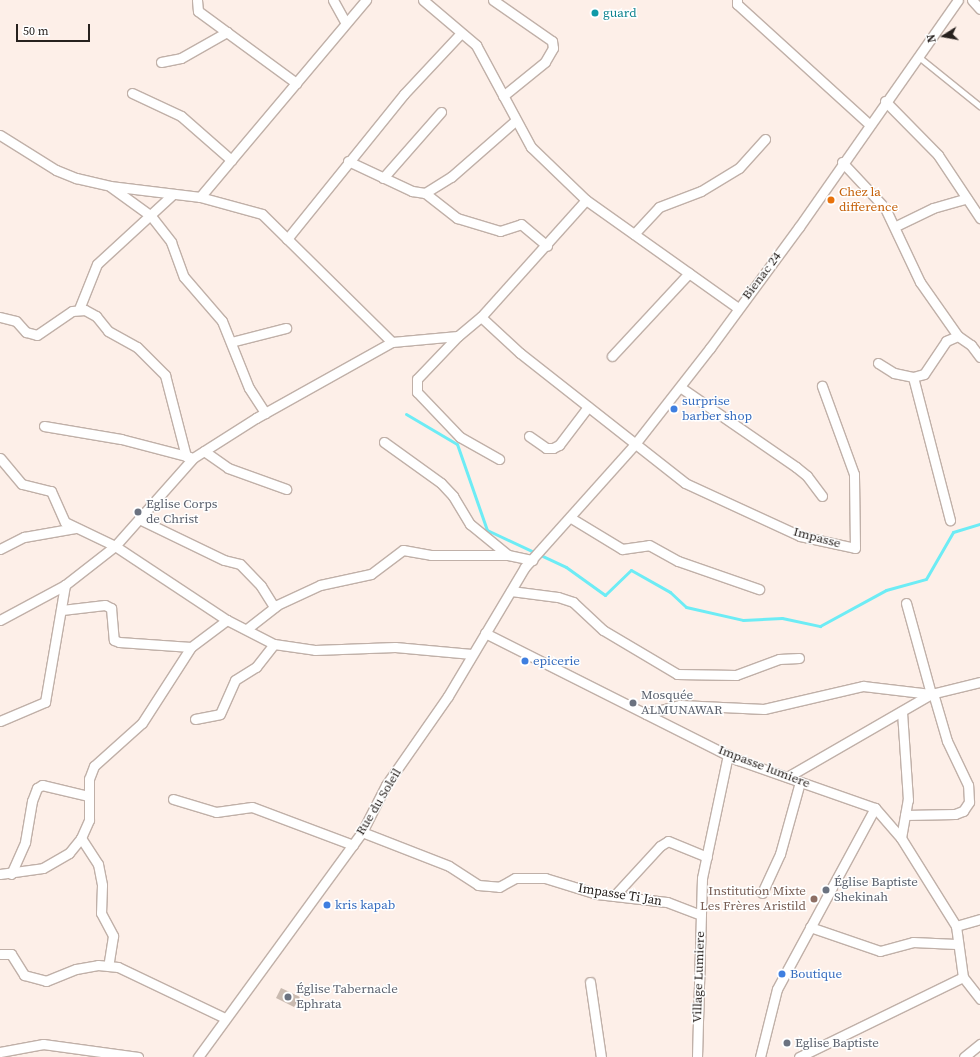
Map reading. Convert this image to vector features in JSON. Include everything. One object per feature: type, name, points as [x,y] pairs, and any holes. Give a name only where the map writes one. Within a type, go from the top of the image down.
[{"type":"street","points":[[198,0],[198,11],[296,83]]},
{"type":"street","points":[[333,0],[346,23]]},
{"type":"street","points":[[200,197],[366,0]]},
{"type":"street","points":[[423,0],[476,46],[531,147],[586,200],[738,308]]},
{"type":"street","points":[[493,0],[552,41],[553,48],[548,59],[503,96]]},
{"type":"street","points":[[737,0],[737,4],[869,124]]},
{"type":"street","name":"Bienac 24","points":[[551,541],[635,444],[680,387],[799,227],[842,162],[958,0]]},
{"type":"street","points":[[972,0],[980,9]]},
{"type":"street","points":[[161,62],[181,58],[227,32]]},
{"type":"street","points":[[287,239],[348,161],[404,94],[462,33]]},
{"type":"street","points":[[132,94],[181,116],[231,160]]},
{"type":"street","points":[[885,102],[938,155],[980,218]]},
{"type":"street","points":[[383,178],[441,112]]},
{"type":"street","points":[[425,193],[451,177],[516,120]]},
{"type":"street","points":[[0,135],[56,170],[110,186],[200,197],[262,214],[392,342]]},
{"type":"street","points":[[634,234],[659,207],[701,191],[739,168],[765,139]]},
{"type":"street","points":[[348,161],[412,191],[425,193],[457,218],[500,232],[520,224],[547,246]]},
{"type":"street","points":[[842,162],[872,191],[896,226],[910,265],[958,336],[971,345],[980,357]]},
{"type":"street","points":[[110,186],[151,216],[171,242],[184,277],[222,321],[249,388],[265,413]]},
{"type":"street","points":[[0,316],[16,321],[26,332],[37,335],[79,309],[91,273],[97,264],[151,216],[173,194]]},
{"type":"street","points":[[896,226],[933,208],[967,198]]},
{"type":"street","points":[[499,459],[460,437],[417,392],[417,379],[458,336],[481,317],[547,246],[586,200]]},
{"type":"street","points":[[612,356],[689,273]]},
{"type":"street","points":[[79,309],[96,316],[108,331],[137,347],[160,367],[168,384],[189,457]]},
{"type":"street","points":[[481,317],[520,353],[635,444]]},
{"type":"street","points":[[231,342],[286,328]]},
{"type":"street","points":[[0,620],[65,585],[115,546],[139,520],[189,457],[204,451],[265,413],[392,342],[458,336]]},
{"type":"street","points":[[878,363],[894,373],[913,377],[924,374],[946,341],[958,336]]},
{"type":"street","points":[[913,377],[950,520]]},
{"type":"street","name":"Impasse","points":[[635,444],[684,483],[800,536],[855,548],[854,474],[822,386]]},
{"type":"street","points":[[680,387],[796,467],[822,496]]},
{"type":"street","points":[[529,436],[546,448],[553,448],[559,444],[588,407]]},
{"type":"street","points":[[44,426],[121,439],[189,457]]},
{"type":"street","points":[[384,442],[441,483],[453,496],[470,524],[508,555]]},
{"type":"street","points":[[204,451],[228,468],[286,489]]},
{"type":"street","points":[[0,458],[22,484],[51,491],[65,522],[115,546],[227,620],[248,628],[274,644],[315,650],[395,647],[472,654]]},
{"type":"street","points":[[571,518],[622,549],[649,546],[678,562],[759,589]]},
{"type":"street","points":[[139,520],[224,560],[240,564],[261,586],[274,607]]},
{"type":"street","points":[[0,549],[24,538],[75,528]]},
{"type":"street","name":"Rue du Soleil","points":[[198,1057],[362,832],[386,785],[448,696],[525,567],[551,541]]},
{"type":"street","points":[[248,628],[274,607],[320,585],[371,574],[403,550],[450,556],[508,555],[532,560]]},
{"type":"street","points":[[0,721],[45,702],[62,610],[65,585]]},
{"type":"street","points":[[510,591],[558,597],[574,602],[603,630],[677,674],[736,675],[779,659],[798,658]]},
{"type":"street","points":[[905,815],[955,814],[963,811],[969,802],[968,785],[947,741],[906,603]]},
{"type":"street","points":[[62,610],[105,605],[111,608],[114,640],[119,642],[191,646]]},
{"type":"street","points":[[0,874],[11,874],[43,868],[69,853],[81,838],[89,820],[88,796],[94,766],[142,723],[191,646],[227,620]]},
{"type":"street","name":"Impasse lumiere","points":[[485,633],[728,755],[875,808],[901,838],[956,926]]},
{"type":"street","points":[[195,719],[220,714],[235,680],[256,667],[274,644]]},
{"type":"street","points":[[787,777],[932,694],[980,682]]},
{"type":"street","points":[[646,714],[680,705],[764,709],[863,686],[932,694]]},
{"type":"street","points":[[901,838],[908,800],[902,710]]},
{"type":"street","name":"Village Lumiere","points":[[697,1057],[701,915],[707,857],[728,755]]},
{"type":"street","points":[[762,893],[780,854],[800,782]]},
{"type":"street","points":[[11,874],[26,842],[32,801],[37,788],[42,785],[88,796]]},
{"type":"street","points":[[173,799],[216,812],[252,807],[353,844]]},
{"type":"street","points":[[760,1057],[777,989],[875,808]]},
{"type":"street","name":"Impasse Ti Jan","points":[[362,832],[449,866],[478,886],[499,887],[515,878],[545,878],[614,896],[667,902],[701,915]]},
{"type":"street","points":[[81,838],[98,864],[102,885],[101,913],[113,936],[108,966]]},
{"type":"street","points":[[614,896],[660,846],[668,841],[707,857]]},
{"type":"street","points":[[979,994],[964,977],[956,944],[956,926],[980,919]]},
{"type":"street","points":[[810,926],[880,951],[913,942],[956,944]]},
{"type":"street","points":[[0,954],[11,954],[24,975],[46,982],[76,969],[108,966],[124,969],[225,1018]]},
{"type":"street","points":[[799,1057],[964,977]]},
{"type":"street","points":[[590,982],[601,1057]]},
{"type":"street","points":[[0,1052],[43,1044],[138,1057]]},
{"type":"street","points":[[964,1057],[980,1044]]},
{"type":"lane","points":[[918,56],[980,106]]},
{"type":"building","name":"Église Tabernacle Ephrata","points":[[281,988],[300,997],[294,1007],[276,998]]},
{"type":"waterway","points":[[406,414],[457,444],[487,530],[566,567],[605,595],[631,570],[670,592],[686,607],[743,620],[782,618],[820,626],[886,590],[926,579],[953,532],[980,524]]},
{"type":"place","name":"guard","points":[[595,13]]},
{"type":"place","name":"Chez la difference","points":[[831,200]]},
{"type":"place","name":"surprise barber shop","points":[[674,409]]},
{"type":"place","name":"Eglise Corps de Christ","points":[[138,512]]},
{"type":"place","name":"epicerie","points":[[525,661]]},
{"type":"place","name":"Mosquée ALMUNAWAR","points":[[633,703]]},
{"type":"place","name":"Église Baptiste Shekinah","points":[[826,890]]},
{"type":"place","name":"Institution Mixte Les Frères Aristild","points":[[814,899]]},
{"type":"place","name":"kris kapab","points":[[327,905]]},
{"type":"place","name":"Boutique","points":[[782,974]]},
{"type":"place","name":"Église Tabernacle Ephrata","points":[[288,997]]},
{"type":"place","name":"Eglise Baptiste","points":[[787,1043]]}]
